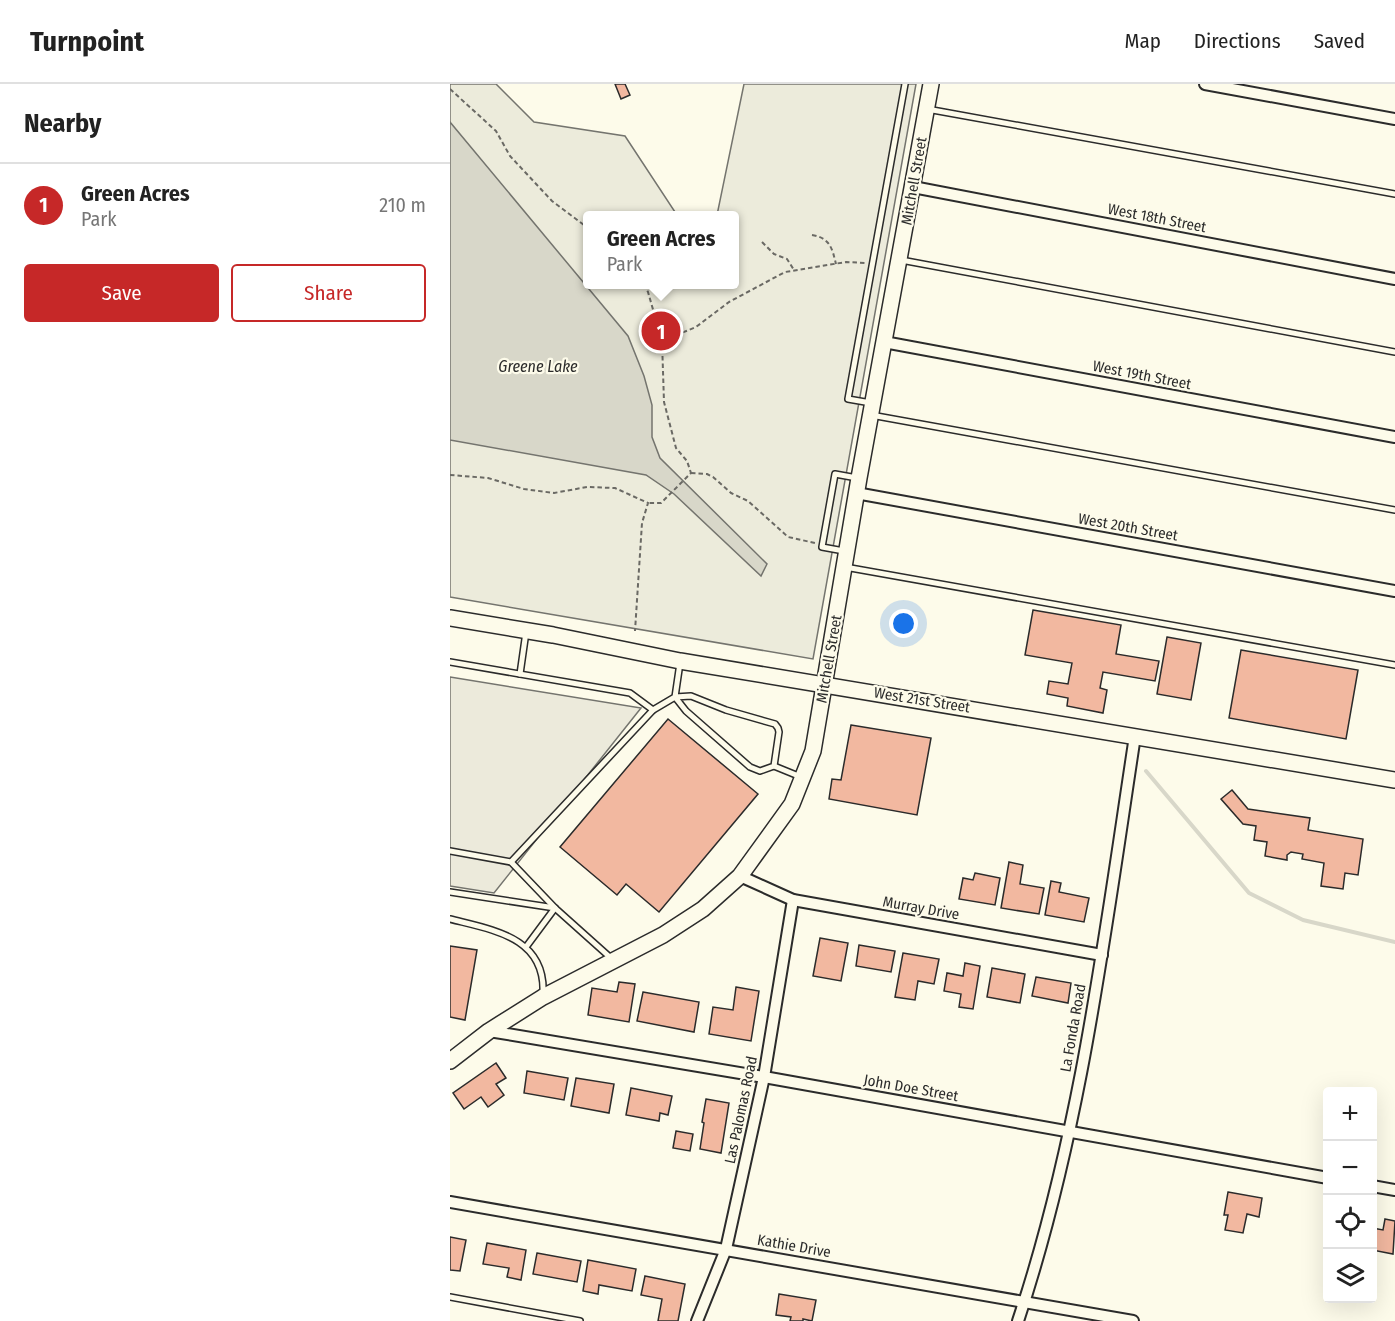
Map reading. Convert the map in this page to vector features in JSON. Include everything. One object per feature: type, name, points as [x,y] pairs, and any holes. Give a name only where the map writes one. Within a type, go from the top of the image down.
[{"type":"street","name":"Mitchell Street","points":[[450,1061],[489,1031],[543,997],[663,935],[693,915],[740,876],[792,804],[813,751],[858,486],[931,84]]},
{"type":"street","points":[[1205,84],[1395,119]]},
{"type":"street","name":"West 18th Street","points":[[913,187],[1395,279]]},
{"type":"street","name":"West 19th Street","points":[[884,342],[1395,437]]},
{"type":"street","name":"West 20th Street","points":[[858,486],[1395,591]]},
{"type":"street","name":"West 21st Street","points":[[450,618],[680,661],[1395,780]]},
{"type":"street","name":"La Fonda Road","points":[[1018,1321],[1052,1209],[1070,1131],[1101,956],[1135,736]]},
{"type":"street","name":"Murray Drive","points":[[740,876],[793,900],[1101,956]]},
{"type":"street","name":"Las Palomas Road","points":[[697,1321],[726,1249],[764,1077],[793,900]]},
{"type":"street","name":"John Doe Street","points":[[489,1031],[764,1077],[1323,1177]]},
{"type":"street","points":[[1377,1187],[1395,1190]]},
{"type":"street","name":"Kathie Drive","points":[[450,1202],[1133,1321]]},
{"type":"lane","points":[[905,84],[848,399],[872,409],[1395,510]]},
{"type":"lane","points":[[927,108],[1395,195]]},
{"type":"lane","points":[[900,260],[1395,352]]},
{"type":"lane","points":[[858,486],[835,474],[822,548],[846,559],[1395,665]]},
{"type":"lane","points":[[520,674],[526,631]]},
{"type":"lane","points":[[680,661],[675,697],[686,711],[750,767],[760,771],[774,766],[802,778]]},
{"type":"lane","points":[[450,662],[630,693],[653,710]]},
{"type":"lane","points":[[512,862],[653,710],[675,697],[692,696],[726,710],[775,724],[779,732],[774,766]]},
{"type":"lane","points":[[450,851],[512,862],[555,908],[614,960]]},
{"type":"lane","points":[[450,892],[555,908]]},
{"type":"lane","points":[[526,947],[555,908]]},
{"type":"lane","points":[[450,919],[502,933],[526,947],[544,976],[543,997]]},
{"type":"lane","points":[[450,1297],[580,1321]]},
{"type":"path","points":[[450,89],[496,131],[510,156],[552,201],[583,224]]},
{"type":"path","points":[[812,235],[821,237],[832,245],[836,264]]},
{"type":"path","points":[[762,242],[774,254],[787,259],[794,270]]},
{"type":"path","points":[[662,341],[696,327],[729,303],[785,272],[846,262],[873,265]]},
{"type":"path","points":[[646,289],[662,341],[664,402],[676,448],[687,461],[691,473]]},
{"type":"path","points":[[450,475],[488,478],[524,489],[554,493],[587,486],[615,488],[648,503],[661,502],[691,473],[707,474],[731,493],[748,501],[788,537],[823,544]]},
{"type":"path","points":[[635,632],[642,523],[648,503]]},
{"type":"shaded area","points":[[450,84],[496,84],[534,122],[625,136],[674,211],[583,211],[583,289],[739,289],[739,211],[718,211],[744,84],[916,84],[813,659],[450,597]]},
{"type":"shaded area","points":[[450,677],[641,708],[494,893],[450,886]]},
{"type":"water","name":"Greene Lake","points":[[450,122],[583,282],[583,289],[589,289],[628,336],[644,376],[652,405],[652,437],[660,458],[767,564],[761,576],[674,494],[646,475],[450,440]]},
{"type":"building","points":[[615,84],[625,84],[630,95],[621,99]]},
{"type":"building","points":[[1033,610],[1121,625],[1116,654],[1159,661],[1155,681],[1103,672],[1100,688],[1107,690],[1103,713],[1067,706],[1068,698],[1047,694],[1049,681],[1068,684],[1072,663],[1025,655]]},
{"type":"building","points":[[1167,637],[1201,643],[1191,700],[1157,694]]},
{"type":"building","points":[[1241,650],[1358,670],[1346,739],[1229,718]]},
{"type":"building","points":[[668,719],[758,794],[659,912],[626,884],[617,895],[560,847]]},
{"type":"building","points":[[851,725],[931,738],[917,815],[829,799],[832,779],[841,780]]},
{"type":"building","points":[[1232,790],[1248,809],[1310,818],[1308,830],[1363,839],[1358,875],[1345,873],[1343,889],[1321,886],[1324,863],[1302,859],[1303,854],[1291,852],[1287,855],[1287,860],[1265,856],[1267,842],[1254,840],[1256,826],[1243,824],[1221,799]]},
{"type":"building","points":[[1009,862],[1023,865],[1020,884],[1044,888],[1039,914],[1001,908]]},
{"type":"building","points":[[975,873],[1000,878],[995,905],[959,899],[963,878],[973,880]]},
{"type":"building","points":[[1051,881],[1061,883],[1059,892],[1089,898],[1084,922],[1045,915]]},
{"type":"building","points":[[820,938],[848,943],[841,981],[813,976]]},
{"type":"building","points":[[859,945],[895,951],[891,972],[856,966]]},
{"type":"building","points":[[450,946],[477,950],[465,1020],[450,1017]]},
{"type":"building","points":[[903,953],[939,959],[934,984],[918,981],[915,1000],[895,997]]},
{"type":"building","points":[[965,963],[980,966],[973,1009],[959,1007],[961,994],[944,991],[947,973],[963,976]]},
{"type":"building","points":[[992,968],[1025,974],[1020,1003],[987,997]]},
{"type":"building","points":[[1036,977],[1071,983],[1068,1003],[1032,996]]},
{"type":"building","points":[[619,982],[635,984],[629,1022],[588,1015],[592,988],[617,992]]},
{"type":"building","points":[[736,987],[759,991],[751,1041],[709,1034],[713,1007],[733,1010]]},
{"type":"building","points":[[643,992],[699,1002],[694,1032],[637,1021]]},
{"type":"building","points":[[496,1063],[506,1078],[496,1084],[504,1095],[488,1107],[481,1097],[464,1109],[453,1093]]},
{"type":"building","points":[[527,1071],[568,1078],[564,1100],[524,1093]]},
{"type":"building","points":[[576,1078],[614,1084],[609,1113],[571,1106]]},
{"type":"building","points":[[631,1088],[672,1096],[668,1115],[660,1113],[659,1121],[626,1115]]},
{"type":"building","points":[[706,1099],[729,1103],[721,1153],[700,1149]]},
{"type":"building","points":[[676,1131],[693,1134],[690,1151],[673,1148]]},
{"type":"building","points":[[1228,1192],[1262,1198],[1259,1217],[1247,1214],[1243,1233],[1225,1230],[1228,1215],[1224,1215]]},
{"type":"building","points":[[1385,1219],[1395,1221],[1393,1254],[1377,1251],[1377,1229],[1383,1230]]},
{"type":"building","points":[[450,1237],[466,1240],[460,1271],[450,1270]]},
{"type":"building","points":[[487,1243],[526,1250],[521,1280],[507,1277],[509,1268],[483,1264]]},
{"type":"building","points":[[537,1253],[581,1261],[577,1282],[533,1274]]},
{"type":"building","points":[[588,1260],[636,1269],[632,1291],[599,1285],[598,1294],[583,1291]]},
{"type":"building","points":[[645,1276],[685,1284],[678,1321],[658,1321],[662,1299],[641,1295]]},
{"type":"building","points":[[779,1294],[816,1300],[812,1321],[803,1319],[803,1321],[790,1321],[791,1317],[776,1315]]},
{"type":"waterway","points":[[1146,771],[1249,893],[1303,920],[1395,942]]},
{"type":"place","name":"Green Acres","points":[[661,331]]}]
